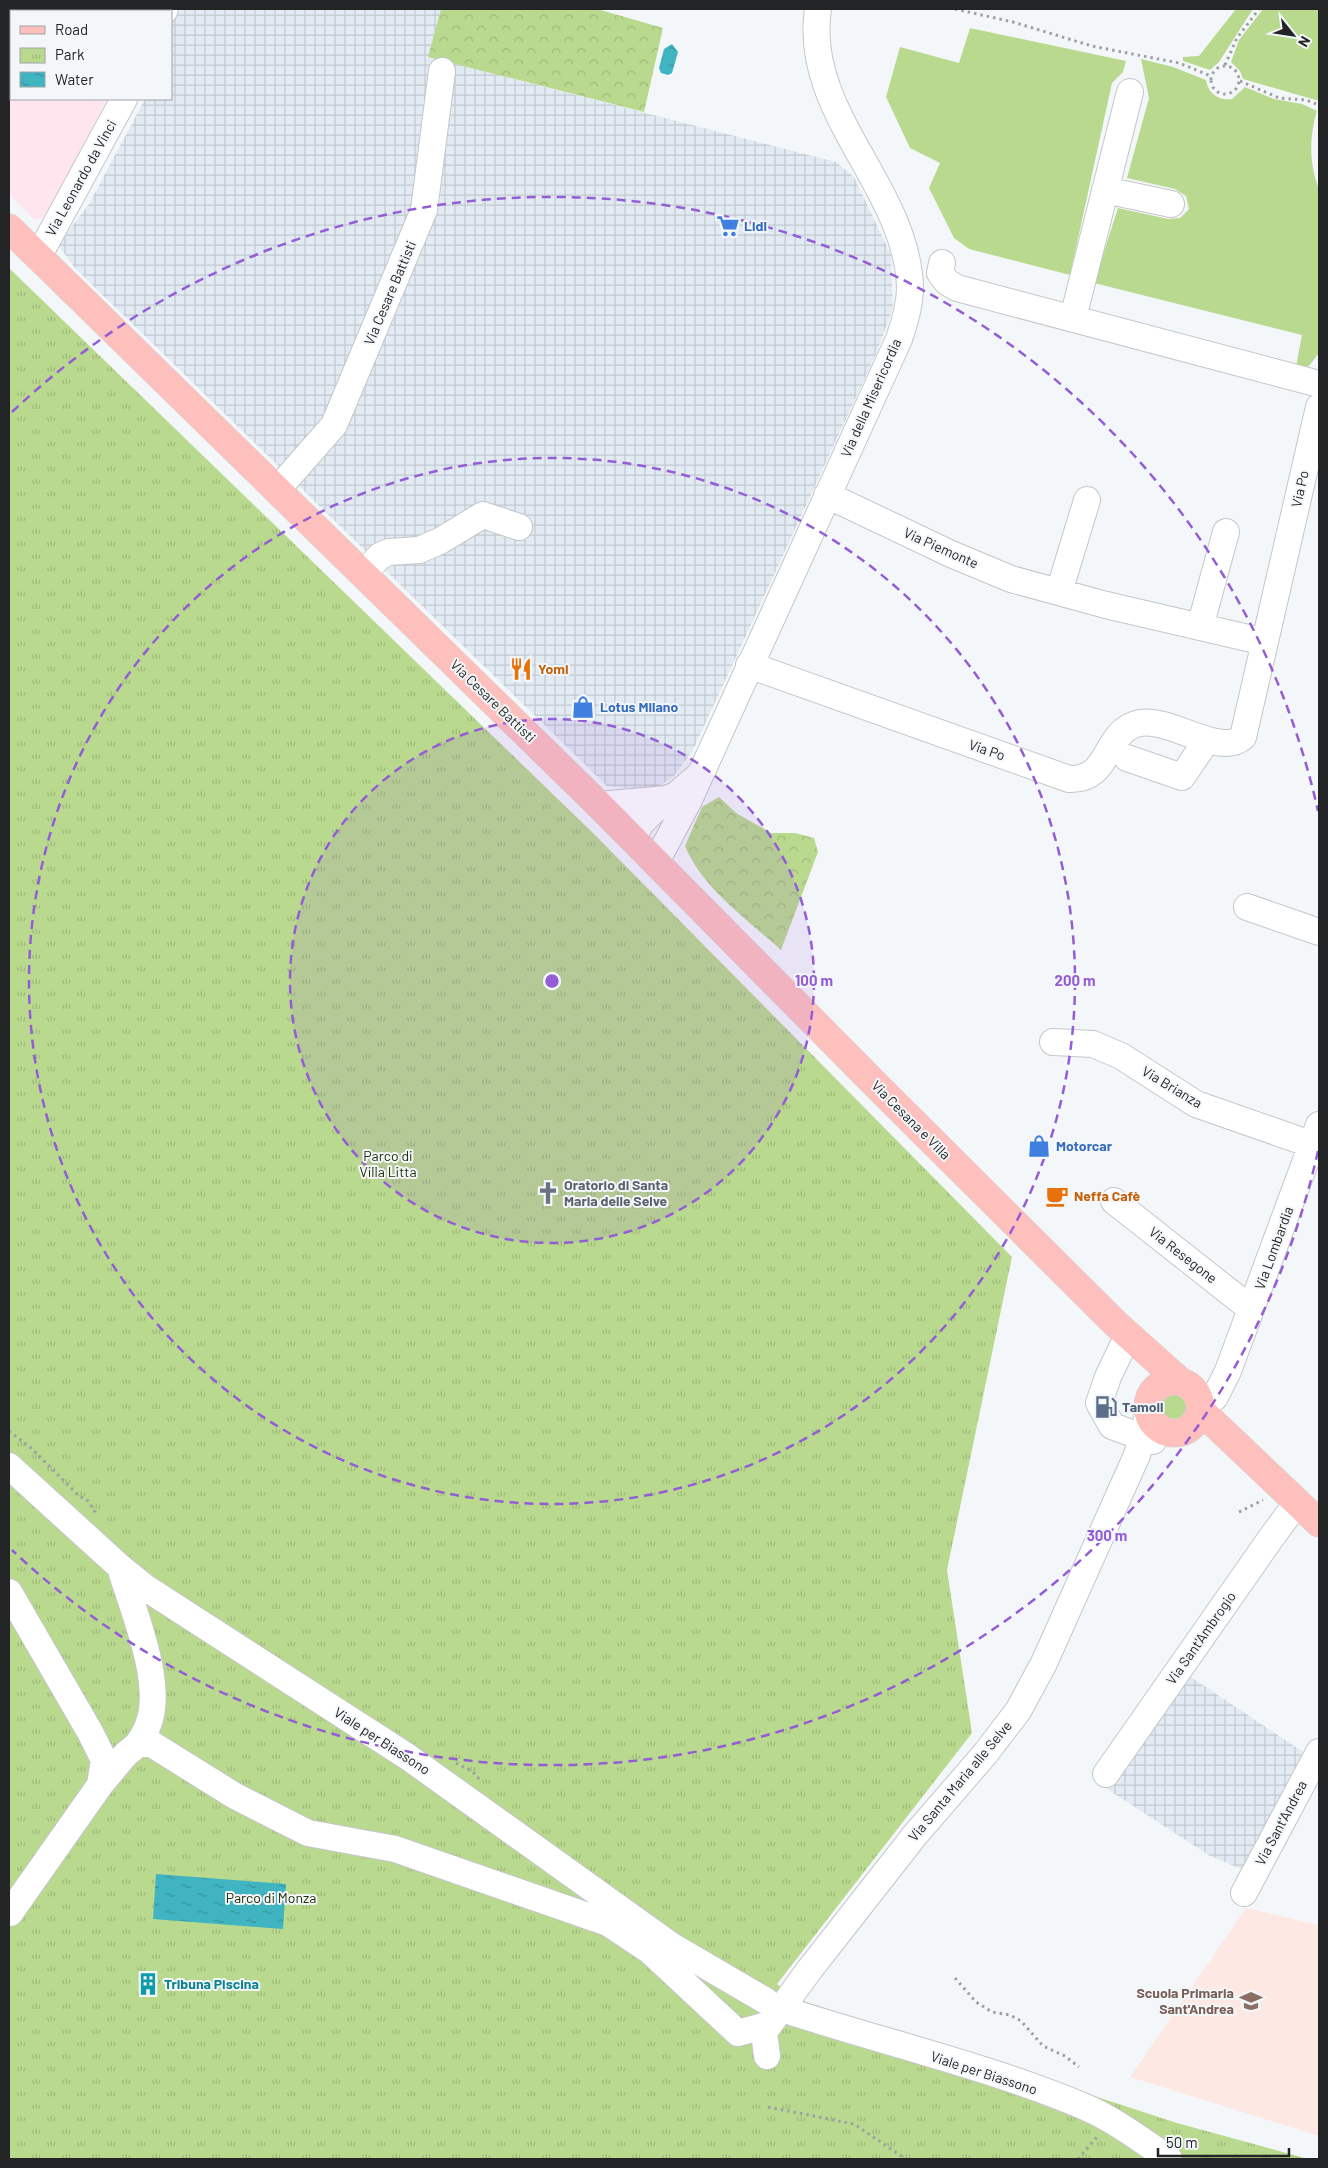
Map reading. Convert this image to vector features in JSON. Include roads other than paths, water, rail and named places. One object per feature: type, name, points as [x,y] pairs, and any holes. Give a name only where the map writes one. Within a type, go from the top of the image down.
[{"type":"main road","name":"Via Cesare Battisti","points":[[9,228],[708,914]]},
{"type":"main road","name":"Via Cesana e Villa","points":[[708,914],[1123,1333],[1167,1419],[1241,1450],[1294,1510],[1319,1523]]},
{"type":"street","name":"Via della Misericordia","points":[[656,862],[674,831],[748,665],[899,339],[909,304],[910,287],[897,228],[830,92],[819,59],[816,20],[818,9]]},
{"type":"street","name":"Via Cesare Battisti","points":[[277,490],[334,425],[424,210],[442,71]]},
{"type":"street","points":[[1072,318],[1130,92]]},
{"type":"street","name":"Via Leonardo da Vinci","points":[[38,257],[123,100]]},
{"type":"street","points":[[1105,190],[1171,204]]},
{"type":"street","points":[[942,263],[940,274],[947,282],[957,288],[1319,384]]},
{"type":"street","name":"Via Po","points":[[748,665],[1069,779],[1081,779],[1092,774],[1120,734],[1140,723],[1166,725],[1207,740],[1230,744],[1237,743],[1243,738],[1319,407]]},
{"type":"street","name":"Via Piemonte","points":[[827,495],[1011,579],[1265,642]]},
{"type":"street","points":[[1059,592],[1087,500]]},
{"type":"street","points":[[363,574],[380,556],[389,552],[419,550],[440,541],[483,515],[519,527]]},
{"type":"street","points":[[1200,627],[1226,532]]},
{"type":"street","points":[[1127,758],[1182,776],[1207,740]]},
{"type":"street","name":"Via della Misericordia","points":[[632,838],[641,823],[666,800],[676,795],[699,776]]},
{"type":"street","name":"Via della Misericordia","points":[[599,805],[666,800]]},
{"type":"street","points":[[1247,907],[1319,932]]},
{"type":"street","name":"Via Brianza","points":[[1053,1042],[1093,1044],[1121,1056],[1196,1104],[1317,1139]]},
{"type":"street","name":"Via Lombardia","points":[[1167,1419],[1215,1397],[1228,1371],[1317,1139]]},
{"type":"street","name":"Via Resegone","points":[[1114,1201],[1251,1309]]},
{"type":"street","points":[[1123,1333],[1099,1403],[1112,1426],[1167,1419]]},
{"type":"street","name":"Via Santa Maria alle Selve","points":[[767,2056],[764,2032],[775,2012],[910,1842],[985,1754],[1018,1711],[1167,1419]]},
{"type":"street","name":"Viale per Biassono","points":[[9,1466],[120,1567],[146,1588],[408,1757],[614,1902],[672,1946],[775,2012],[994,2075],[1087,2108],[1170,2159]]},
{"type":"street","name":"Via Sant'Ambrogio","points":[[1106,1774],[1294,1510]]},
{"type":"street","points":[[10,1914],[100,1785],[125,1755],[137,1745],[149,1724],[153,1697],[149,1664],[120,1567]]},
{"type":"street","points":[[9,1592],[90,1732],[104,1760],[100,1785]]},
{"type":"street","points":[[137,1745],[150,1743],[234,1796],[308,1833],[395,1849],[608,1923],[650,1951],[738,2032],[775,2012]]},
{"type":"street","name":"Via Sant'Andrea","points":[[1244,1893],[1319,1752]]},
{"type":"water","points":[[672,44],[678,52],[672,73],[668,75],[661,73],[659,68],[664,49]]},
{"type":"water","points":[[156,1874],[286,1884],[283,1929],[153,1919]]},
{"type":"place","name":"Lidl","points":[[728,226]]},
{"type":"place","name":"Yomi","points":[[521,669]]},
{"type":"place","name":"Lotus Milano","points":[[583,707]]},
{"type":"place","name":"Motorcar","points":[[1039,1146]]},
{"type":"place","name":"Oratorio di Santa Maria delle Selve","points":[[548,1193]]},
{"type":"place","name":"Neffa Cafè","points":[[1057,1196]]},
{"type":"place","name":"Tamoil","points":[[1106,1407]]},
{"type":"place","name":"Tribuna Piscina","points":[[148,1984]]},
{"type":"place","name":"Scuola Primaria Sant'Andrea","points":[[1251,2001]]},
{"type":"park label","name":"Parco di Villa Litta","points":[[388,1164]]},
{"type":"park label","name":"Parco di Monza","points":[[271,1898]]}]
